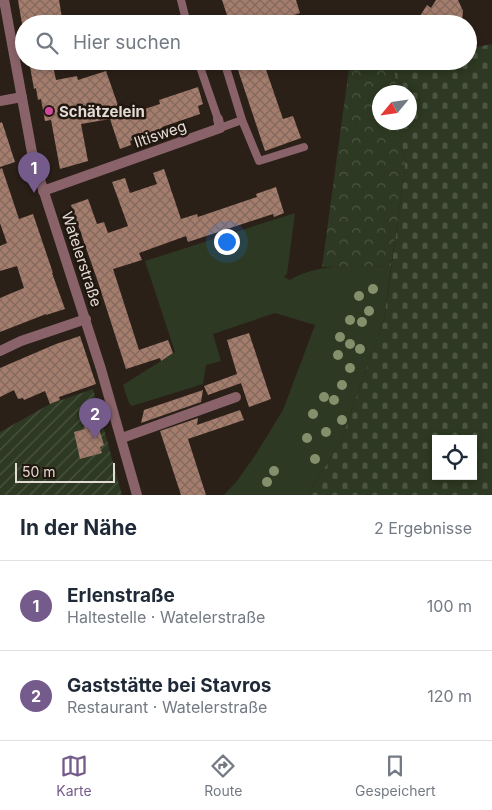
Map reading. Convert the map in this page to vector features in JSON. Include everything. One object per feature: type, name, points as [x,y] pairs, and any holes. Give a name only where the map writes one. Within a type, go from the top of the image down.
[{"type":"street","name":"Watelerstraße","points":[[4,0],[15,59]]},
{"type":"street","name":"Watelerstraße","points":[[17,70],[33,158],[86,319],[137,495]]},
{"type":"street","points":[[0,101],[22,97]]},
{"type":"street","name":"Iltisweg","points":[[43,191],[219,124]]},
{"type":"street","points":[[0,351],[21,341],[86,319]]},
{"type":"street","points":[[122,438],[236,397]]},
{"type":"lane","points":[[181,0],[184,15]]},
{"type":"lane","points":[[201,70],[219,124],[242,120]]},
{"type":"lane","points":[[227,70],[242,120],[259,161],[304,147]]},
{"type":"green space","points":[[492,44],[492,495],[308,495],[341,441],[384,319],[405,170],[401,130],[417,130],[417,85],[396,85],[395,70],[477,70],[477,47]]},
{"type":"green space","points":[[349,70],[395,70],[396,85],[372,85],[372,130],[401,130],[405,170],[391,266],[322,267]]},
{"type":"green space","points":[[295,213],[287,274],[284,277],[290,280],[314,270],[326,268],[391,266],[384,319],[341,441],[308,495],[224,495],[237,481],[256,454],[283,410],[315,325],[275,313],[213,334],[221,361],[206,365],[203,384],[132,406],[129,403],[123,385],[175,352],[145,261]]},
{"type":"green space","points":[[93,389],[122,495],[0,495],[0,432],[50,404]]},
{"type":"building","points":[[18,0],[59,0],[62,15],[20,15]]},
{"type":"building","points":[[222,0],[296,0],[300,13],[294,15],[227,15]]},
{"type":"building","points":[[436,0],[458,0],[463,15],[421,15],[427,5],[431,8]]},
{"type":"building","points":[[31,70],[54,70],[56,80],[77,76],[78,80],[106,71],[120,111],[127,108],[129,114],[160,104],[159,100],[198,87],[203,104],[198,106],[200,114],[162,127],[163,130],[130,141],[131,145],[120,149],[110,119],[81,124],[88,161],[60,169],[51,120],[45,121],[41,99],[38,100],[36,88],[34,89]]},
{"type":"building","points":[[238,70],[266,70],[283,119],[293,116],[301,138],[265,151]]},
{"type":"building","points":[[2,122],[15,162],[0,167],[0,123]]},
{"type":"building","points":[[2,168],[19,219],[33,214],[65,309],[46,314],[0,332],[0,298],[24,288],[17,266],[0,271],[0,246],[7,243],[0,223],[0,169]]},
{"type":"building","points":[[164,169],[181,219],[197,214],[198,217],[257,197],[256,194],[276,187],[284,213],[274,217],[273,214],[188,242],[186,236],[139,253],[142,260],[113,269],[139,350],[168,340],[173,353],[161,361],[160,358],[126,369],[71,205],[88,199],[97,224],[104,222],[108,233],[128,226],[112,182],[125,178],[130,193],[157,184],[153,173]]},
{"type":"building","points":[[249,333],[271,399],[249,407],[241,383],[208,395],[204,386],[237,374],[227,340]]},
{"type":"building","points":[[80,336],[96,384],[59,397],[60,400],[50,404],[45,391],[24,400],[23,398],[18,399],[14,390],[0,397],[0,368]]},
{"type":"building","points":[[203,390],[201,402],[141,423],[144,410]]},
{"type":"building","points":[[240,410],[244,420],[188,439],[206,495],[181,495],[160,431],[198,418],[197,425]]},
{"type":"building","points":[[97,422],[104,445],[100,447],[102,453],[80,459],[74,432],[85,429],[84,426]]},
{"type":"place","name":"Schätzelein","points":[[49,111]]},
{"type":"place","name":"Erlenstraße","points":[[34,193]]},
{"type":"place","name":"Gaststätte bei Stavros","points":[[95,439]]}]
